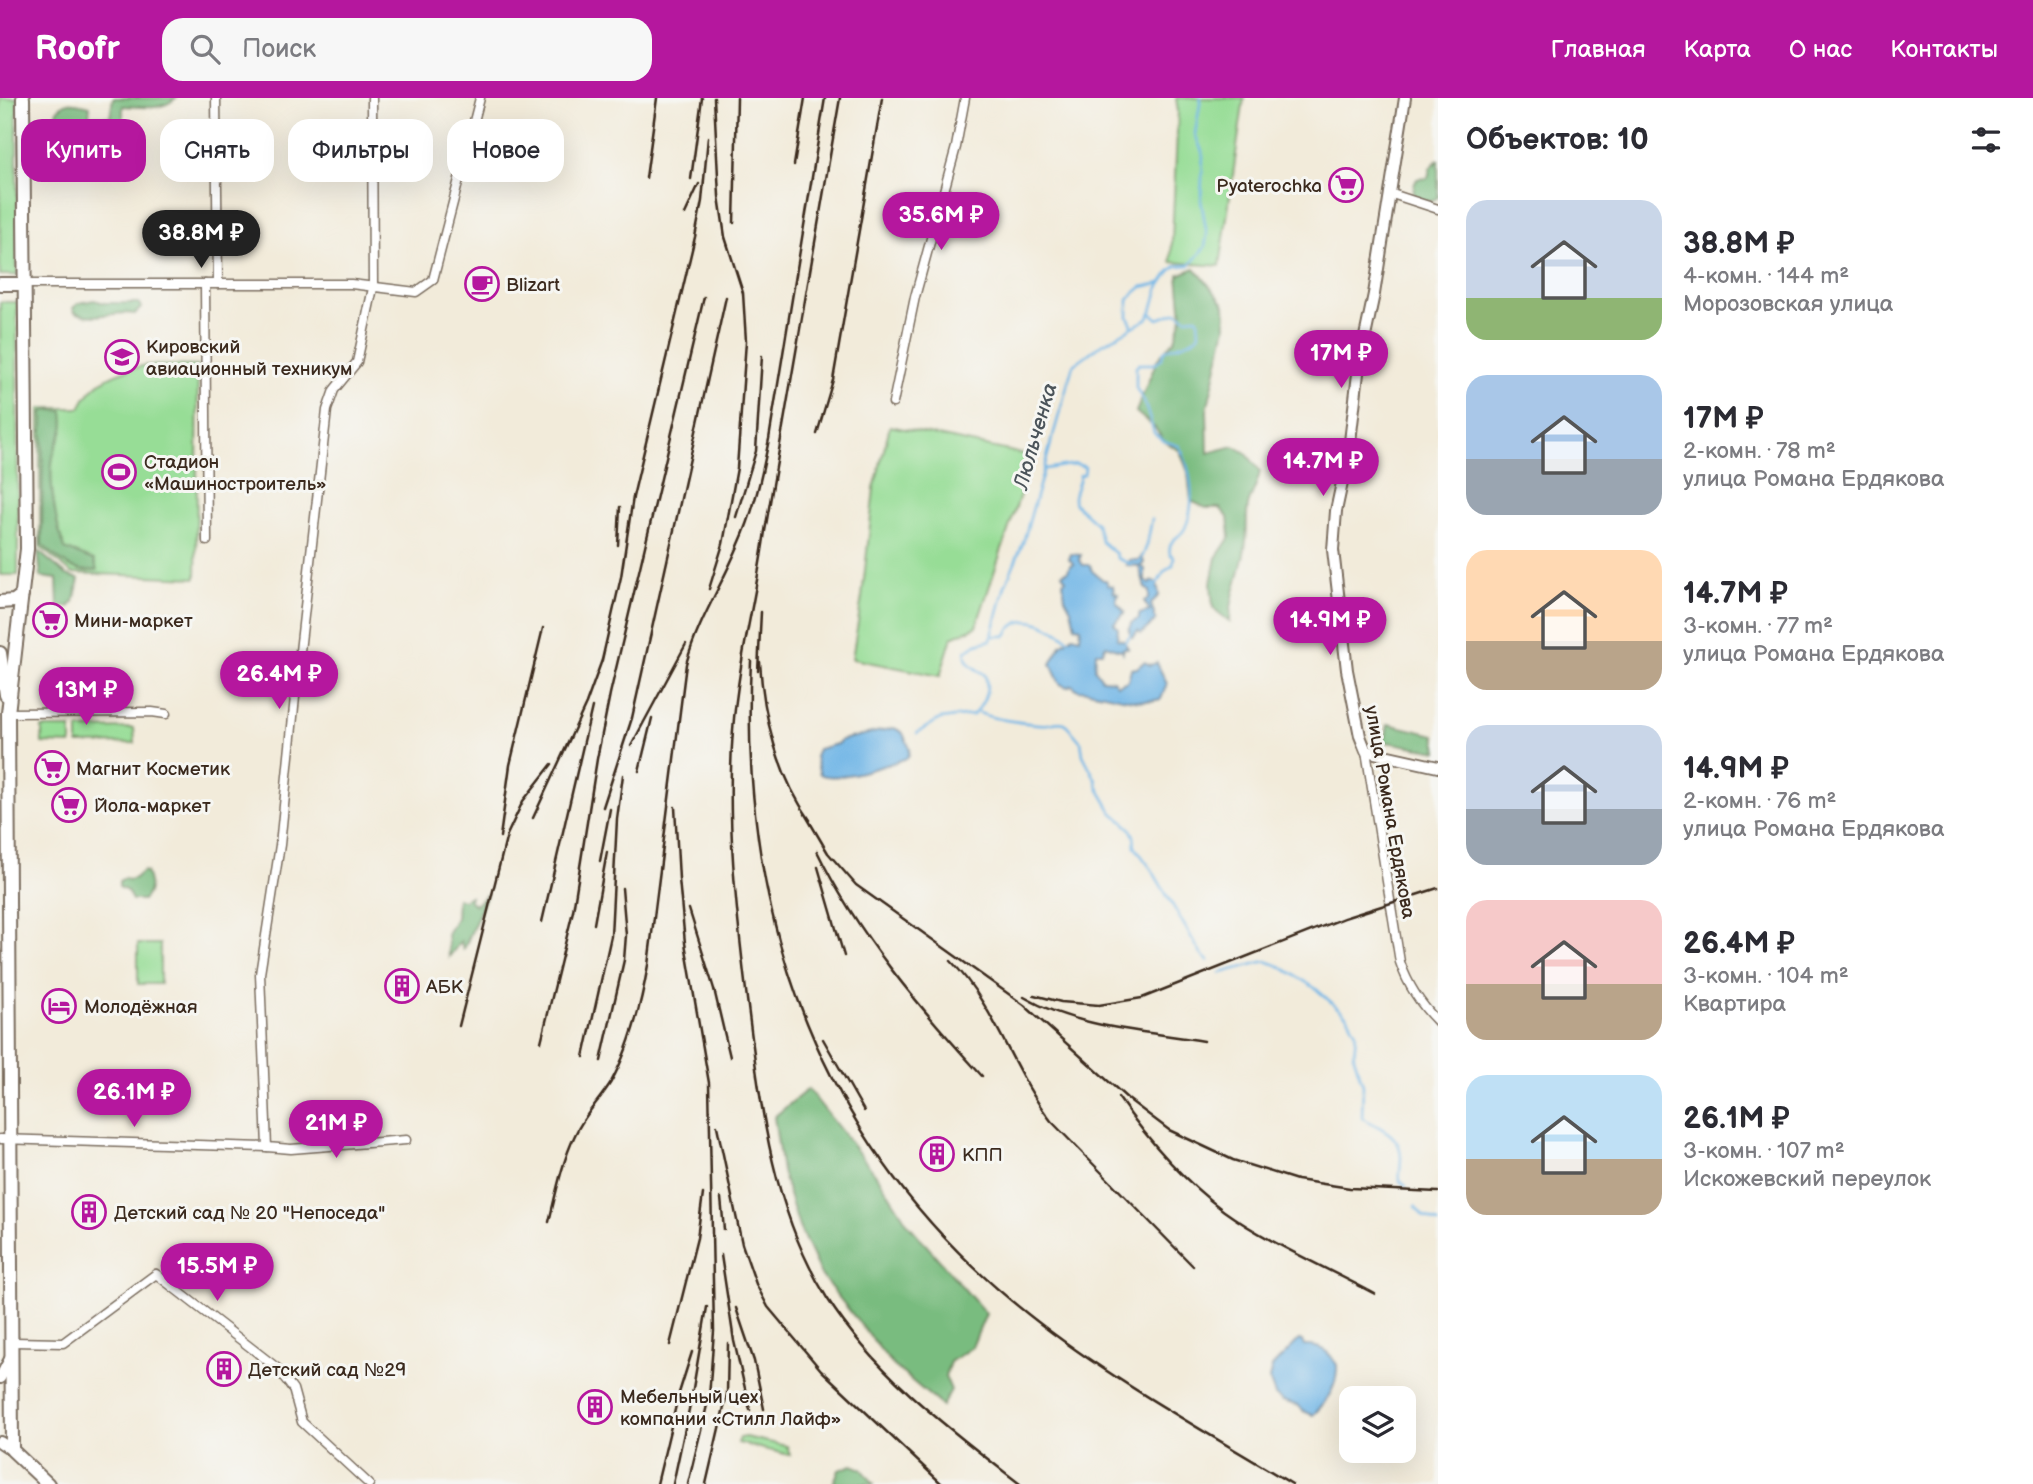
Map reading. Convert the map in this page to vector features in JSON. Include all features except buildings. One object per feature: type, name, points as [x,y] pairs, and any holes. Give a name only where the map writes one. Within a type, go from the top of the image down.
[{"type":"main road","points":[[4,713],[27,548],[23,98]]},
{"type":"main road","points":[[0,284],[23,284]]},
{"type":"main road","points":[[0,602],[14,601],[22,595]]},
{"type":"main road","points":[[0,653],[4,713],[6,1139],[13,1348],[12,1450],[48,1484]]},
{"type":"street","points":[[216,98],[218,285]]},
{"type":"street","points":[[267,1147],[260,974],[280,845],[327,410],[334,390],[357,362],[373,288],[372,98]]},
{"type":"street","points":[[23,284],[351,284],[416,292],[433,281],[480,98]]},
{"type":"street","points":[[893,403],[915,297],[956,147],[965,98]]},
{"type":"street","name":"улица Романа Ердякова","points":[[1405,98],[1360,365],[1349,450],[1336,511],[1333,550],[1347,670],[1360,736],[1366,751],[1399,962],[1412,991],[1438,1022]]},
{"type":"street","points":[[1388,193],[1438,209]]},
{"type":"street","points":[[205,284],[206,541]]},
{"type":"street","points":[[4,713],[166,714]]},
{"type":"street","points":[[1366,751],[1438,767]]},
{"type":"street","points":[[6,1139],[292,1149],[406,1140]]},
{"type":"street","points":[[0,1378],[13,1348],[63,1343],[156,1274],[277,1368],[293,1389],[302,1422],[369,1484]]},
{"type":"street","points":[[0,1442],[12,1450]]},
{"type":"green space","points":[[0,98],[17,98],[17,275],[0,275]]},
{"type":"green space","points":[[113,98],[176,98],[158,107],[123,106],[123,119],[62,119],[56,112],[67,103],[76,103],[90,106],[89,116],[110,117]]},
{"type":"green space","points":[[1176,98],[1244,98],[1220,266],[1171,262],[1178,111]]},
{"type":"green space","points":[[1438,160],[1438,197],[1432,201],[1424,201],[1413,196],[1417,179],[1428,178],[1430,168]]},
{"type":"green space","points":[[1195,268],[1225,305],[1226,327],[1207,410],[1208,453],[1234,446],[1246,453],[1260,471],[1248,507],[1247,536],[1232,601],[1230,622],[1213,608],[1211,583],[1216,558],[1230,537],[1228,517],[1220,508],[1206,508],[1191,501],[1188,472],[1180,451],[1164,441],[1155,428],[1136,412],[1157,360],[1175,339],[1182,317],[1178,275]]},
{"type":"green space","points":[[94,300],[105,303],[139,303],[141,308],[135,314],[90,316],[75,312],[73,308],[79,303]]},
{"type":"green space","points":[[0,302],[17,302],[18,575],[0,575]]},
{"type":"green space","name":"Стадион «Машиностроитель»","points":[[147,365],[198,366],[196,578],[72,573],[40,547],[40,408],[80,408],[99,383],[126,370]]},
{"type":"green space","points":[[43,411],[63,411],[64,419],[52,463],[54,501],[62,539],[65,549],[94,560],[97,570],[73,568],[42,545]]},
{"type":"green space","points":[[890,426],[1033,456],[976,627],[952,637],[940,676],[852,659],[874,489]]},
{"type":"green space","points":[[38,551],[67,575],[79,579],[74,602],[69,607],[58,606],[57,579],[41,577]]},
{"type":"green space","points":[[1388,724],[1435,735],[1438,751],[1380,741],[1386,736]]},
{"type":"green space","points":[[42,728],[71,728],[71,744],[42,743]]},
{"type":"green space","points":[[134,728],[135,743],[78,744],[78,729]]},
{"type":"green space","points":[[143,871],[146,872],[148,880],[148,893],[143,900],[132,900],[127,891],[119,887],[119,881],[135,878]]},
{"type":"green space","points":[[487,894],[465,947],[463,949],[461,941],[449,957],[447,934],[456,918],[457,898],[463,900],[470,896],[470,901],[475,905]]},
{"type":"green space","points":[[138,944],[160,944],[160,984],[138,984]]},
{"type":"green space","points":[[808,1089],[880,1180],[908,1224],[986,1314],[972,1347],[950,1362],[945,1376],[951,1390],[942,1406],[893,1365],[821,1275],[799,1227],[782,1172],[774,1117]]},
{"type":"green space","points":[[740,1438],[787,1446],[790,1455],[738,1443]]},
{"type":"green space","points":[[852,1465],[862,1469],[874,1484],[833,1484],[839,1470]]},
{"type":"water","points":[[1071,554],[1081,555],[1079,559],[1083,565],[1090,565],[1092,571],[1113,586],[1114,593],[1118,594],[1116,602],[1125,612],[1114,623],[1118,628],[1117,639],[1123,640],[1128,648],[1124,648],[1123,652],[1122,649],[1106,645],[1102,652],[1096,652],[1095,669],[1102,679],[1113,680],[1117,685],[1128,681],[1131,669],[1144,662],[1150,665],[1157,663],[1167,684],[1161,699],[1141,701],[1078,690],[1072,685],[1067,687],[1060,684],[1051,664],[1061,645],[1073,636],[1080,638],[1081,627],[1075,626],[1065,598],[1063,582],[1066,580],[1062,574],[1074,564],[1069,559]]},
{"type":"water","points":[[1142,556],[1144,563],[1141,566],[1145,569],[1145,581],[1150,584],[1152,581],[1157,583],[1159,595],[1151,604],[1156,620],[1141,634],[1138,631],[1132,637],[1129,631],[1131,623],[1139,619],[1139,614],[1150,611],[1144,601],[1149,598],[1149,591],[1145,588],[1139,566],[1126,565],[1129,560],[1139,560]]},
{"type":"water","points":[[894,728],[902,732],[907,741],[907,758],[850,774],[820,774],[815,757],[818,749],[837,744],[841,740]]},
{"type":"water","points":[[1299,1340],[1304,1346],[1324,1350],[1337,1365],[1331,1393],[1313,1415],[1275,1395],[1269,1379],[1272,1367]]},
{"type":"waterway","name":"Люльченка","points":[[917,733],[940,719],[973,715],[983,701],[987,686],[985,675],[969,663],[966,651],[976,644],[991,640],[1005,586],[1023,543],[1073,365],[1099,346],[1147,319],[1158,289],[1170,271],[1177,266],[1190,265],[1205,247],[1207,235],[1201,200],[1203,154],[1195,134],[1201,98]]},
{"type":"waterway","points":[[1132,325],[1128,317],[1128,299],[1142,287],[1161,283]]},
{"type":"waterway","points":[[1151,313],[1158,319],[1177,312],[1186,318],[1196,317],[1199,334],[1191,341],[1164,351],[1162,358],[1155,364],[1139,364],[1136,367],[1136,388],[1144,401],[1154,433],[1164,441],[1179,446],[1190,476],[1191,509],[1188,519],[1183,532],[1170,545],[1170,554],[1174,557],[1173,565],[1164,572],[1156,586]]},
{"type":"waterway","points":[[1045,469],[1076,464],[1085,467],[1075,493],[1075,504],[1097,524],[1101,541],[1117,558],[1130,564]]},
{"type":"waterway","points":[[1142,558],[1152,519]]},
{"type":"waterway","points":[[994,636],[1005,636],[1012,627],[1026,621],[1049,627],[1069,640]]},
{"type":"waterway","points":[[1123,645],[1131,634]]},
{"type":"waterway","points":[[978,712],[1023,722],[1065,723],[1081,742],[1083,755],[1112,812],[1130,828],[1135,847],[1152,870],[1201,954],[1208,961]]},
{"type":"waterway","points":[[1221,973],[1266,961],[1282,967],[1315,988],[1348,1017],[1356,1032],[1354,1057],[1363,1085],[1362,1118],[1387,1132],[1397,1142],[1401,1157],[1400,1181],[1406,1186]]},
{"type":"waterway","points":[[1415,1206],[1423,1216],[1438,1223]]},
{"type":"railway","points":[[646,178],[657,98]]},
{"type":"railway","points":[[691,179],[702,98]]},
{"type":"railway","points":[[709,589],[723,544],[737,468],[746,341],[743,293],[725,237],[719,196],[714,98]]},
{"type":"railway","points":[[734,223],[737,98]]},
{"type":"railway","points":[[794,165],[805,98]]},
{"type":"railway","points":[[549,1222],[570,1145],[583,1121],[611,1082],[630,1040],[638,1010],[648,965],[686,664],[697,633],[744,531],[760,479],[769,439],[825,98]]},
{"type":"railway","points":[[840,98],[735,705],[731,763],[733,864],[752,1037],[763,1115],[781,1191],[808,1264],[827,1298],[846,1326],[891,1376],[941,1421],[1020,1484]]},
{"type":"railway","points":[[817,434],[833,380],[882,98]]},
{"type":"railway","points":[[533,818],[586,704],[602,660],[621,577],[633,497],[695,237],[702,201],[708,137]]},
{"type":"railway","points":[[685,214],[699,184]]},
{"type":"railway","points":[[541,1042],[573,911],[610,694],[704,297]]},
{"type":"railway","points":[[603,807],[632,718],[726,297]]},
{"type":"railway","points":[[736,517],[756,451],[762,356]]},
{"type":"railway","points":[[618,545],[620,507]]},
{"type":"railway","points":[[758,671],[761,612]]},
{"type":"railway","points":[[500,837],[510,765],[543,628]]},
{"type":"railway","points":[[631,746],[686,644]]},
{"type":"railway","points":[[751,661],[751,757],[760,850],[779,939],[808,1024],[847,1105],[896,1180],[957,1251],[1060,1339],[1125,1383],[1292,1484]]},
{"type":"railway","points":[[760,662],[774,744],[789,784],[810,820]]},
{"type":"railway","points":[[542,922],[592,707]]},
{"type":"railway","points":[[639,771],[652,718]]},
{"type":"railway","points":[[459,1026],[507,835],[523,801],[552,764]]},
{"type":"railway","points":[[584,1057],[611,936],[617,819],[623,775]]},
{"type":"railway","points":[[675,807],[685,943],[709,1083],[714,1331],[709,1397],[688,1484]]},
{"type":"railway","points":[[600,861],[610,809]]},
{"type":"railway","points":[[805,814],[828,853],[856,885],[1024,1005],[1128,1099],[1169,1130],[1233,1160],[1297,1180],[1350,1188],[1438,1192]]},
{"type":"railway","points":[[817,851],[870,941],[936,1024],[982,1076]]},
{"type":"railway","points":[[594,924],[607,852]]},
{"type":"railway","points":[[818,867],[844,956]]},
{"type":"railway","points":[[601,1061],[624,960],[626,935],[622,888]]},
{"type":"railway","points":[[1034,995],[1061,1002],[1099,1005],[1142,998],[1344,918],[1438,888]]},
{"type":"railway","points":[[689,909],[714,989],[730,1057]]},
{"type":"railway","points":[[951,961],[980,998],[1037,1102],[1051,1121],[1193,1266]]},
{"type":"railway","points":[[1024,997],[1066,1016],[1088,1022],[1204,1041]]},
{"type":"railway","points":[[823,1039],[864,1111]]},
{"type":"railway","points":[[1118,1097],[1166,1158],[1224,1211],[1278,1244],[1375,1294]]},
{"type":"railway","points":[[717,1126],[742,1244],[756,1284],[768,1307],[821,1370],[942,1484]]},
{"type":"railway","points":[[670,1345],[697,1238],[703,1194]]},
{"type":"railway","points":[[721,1198],[724,1230]]},
{"type":"railway","points":[[721,1255],[734,1341],[750,1410]]},
{"type":"railway","points":[[673,1484],[707,1307]]},
{"type":"railway","points":[[736,1308],[754,1361],[764,1409]]},
{"type":"railway","points":[[706,1484],[727,1394],[728,1343]]},
{"type":"railway","points":[[657,1484],[692,1352]]},
{"type":"place","name":"Pyaterochka","points":[[1346,185]]},
{"type":"place","name":"Blizart","points":[[482,284]]},
{"type":"place","name":"Кировский авиационный техникум","points":[[122,357]]},
{"type":"place","name":"Стадион «Машиностроитель»","points":[[119,472]]},
{"type":"place","name":"Мини-маркет","points":[[50,620]]},
{"type":"place","name":"Магнит Косметик","points":[[52,768]]},
{"type":"place","name":"Йола-маркет","points":[[69,805]]},
{"type":"place","name":"АБК","points":[[402,986]]},
{"type":"place","name":"Молодёжная","points":[[59,1006]]},
{"type":"place","name":"КПП","points":[[937,1154]]},
{"type":"place","name":"Детский сад № 20 \"Непоседа\"","points":[[89,1212]]},
{"type":"place","name":"Детский сад №29","points":[[224,1369]]},
{"type":"place","name":"Мебельный цех компании «Стилл Лайф»","points":[[595,1407]]}]
